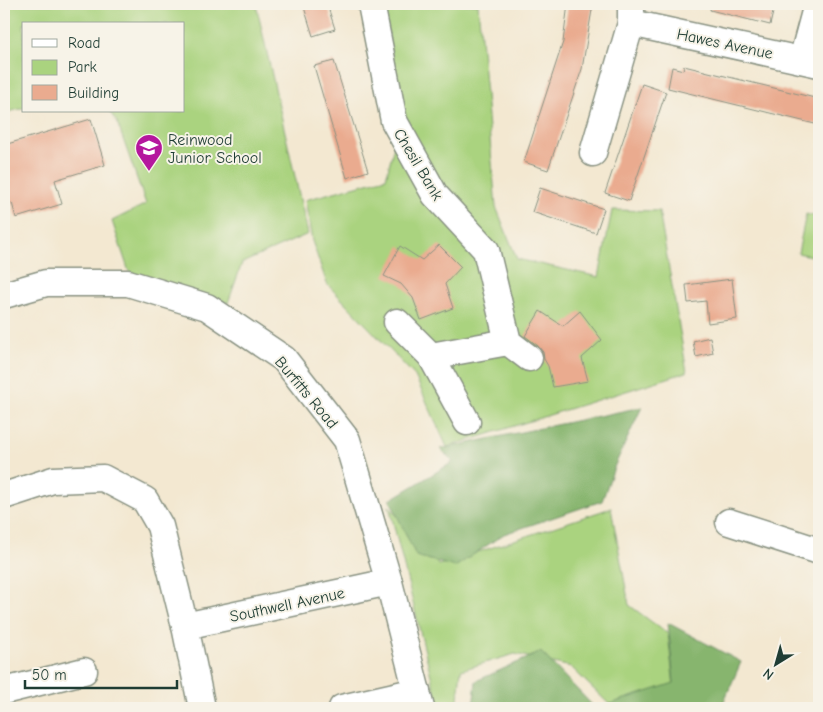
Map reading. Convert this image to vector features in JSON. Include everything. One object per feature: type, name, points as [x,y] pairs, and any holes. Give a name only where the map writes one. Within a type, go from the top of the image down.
[{"type":"street","name":"Chesil Bank","points":[[371,4],[394,121],[435,195],[486,250],[508,342]]},
{"type":"street","points":[[811,62],[817,4]]},
{"type":"street","name":"Hawes Avenue","points":[[594,154],[631,13],[811,62]]},
{"type":"street","name":"Burfitts Road","points":[[4,295],[46,284],[128,283],[208,307],[284,359],[347,440],[389,582],[419,699]]},
{"type":"street","points":[[397,322],[431,356],[467,422]]},
{"type":"street","points":[[431,356],[508,342],[529,358]]},
{"type":"street","points":[[4,496],[53,480],[103,478],[145,500],[160,526],[185,626],[202,708]]},
{"type":"street","points":[[729,522],[819,551]]},
{"type":"street","name":"Southwell Avenue","points":[[185,626],[389,582]]},
{"type":"street","points":[[4,691],[84,671]]},
{"type":"street","points":[[342,708],[419,699]]},
{"type":"green space","name":"Reinwood Junior School","points":[[4,4],[256,4],[308,234],[242,263],[228,303],[129,272],[112,221],[146,204],[117,122],[110,112],[185,112],[185,22],[22,22],[22,108],[4,113]]},
{"type":"green space","points":[[383,4],[478,4],[496,207],[517,259],[599,277],[612,210],[659,211],[687,372],[447,447],[415,376],[327,284],[312,241],[305,200],[386,178],[402,113]]},
{"type":"green space","points":[[806,214],[819,217],[819,258],[798,253]]},
{"type":"green space","points":[[642,407],[615,465],[602,501],[504,534],[455,567],[416,556],[390,500],[453,462],[440,449]]},
{"type":"green space","points":[[389,506],[439,565],[611,508],[629,605],[668,634],[675,696],[613,708],[571,667],[515,654],[461,670],[457,708],[439,708]]},
{"type":"green space","points":[[668,623],[741,662],[721,708],[597,708],[674,683]]},
{"type":"green space","points":[[541,652],[595,708],[473,708],[476,681]]},
{"type":"building","points":[[303,4],[327,4],[335,29],[313,36]]},
{"type":"building","points":[[568,4],[593,4],[582,69],[548,170],[524,162],[563,42]]},
{"type":"building","points":[[711,4],[775,4],[770,25],[710,10]]},
{"type":"building","points":[[334,61],[368,171],[347,178],[314,66]]},
{"type":"building","points":[[684,66],[819,99],[819,125],[668,88],[672,67],[683,70]]},
{"type":"building","points":[[642,84],[666,92],[629,201],[605,193]]},
{"type":"building","points":[[91,119],[105,165],[55,180],[62,204],[16,218],[12,203],[4,206],[4,145]]},
{"type":"building","points":[[540,188],[604,209],[596,233],[532,212]]},
{"type":"building","points":[[439,245],[461,267],[445,284],[453,308],[421,320],[413,298],[401,284],[384,276],[400,246],[422,260]]},
{"type":"building","points":[[732,279],[737,319],[708,323],[706,301],[688,303],[686,285]]},
{"type":"building","points":[[540,311],[563,326],[580,311],[602,340],[582,358],[588,381],[553,387],[543,352],[525,336]]},
{"type":"building","points":[[710,337],[713,353],[696,357],[693,341]]},
{"type":"place","name":"Reinwood Junior School","points":[[149,172]]}]
